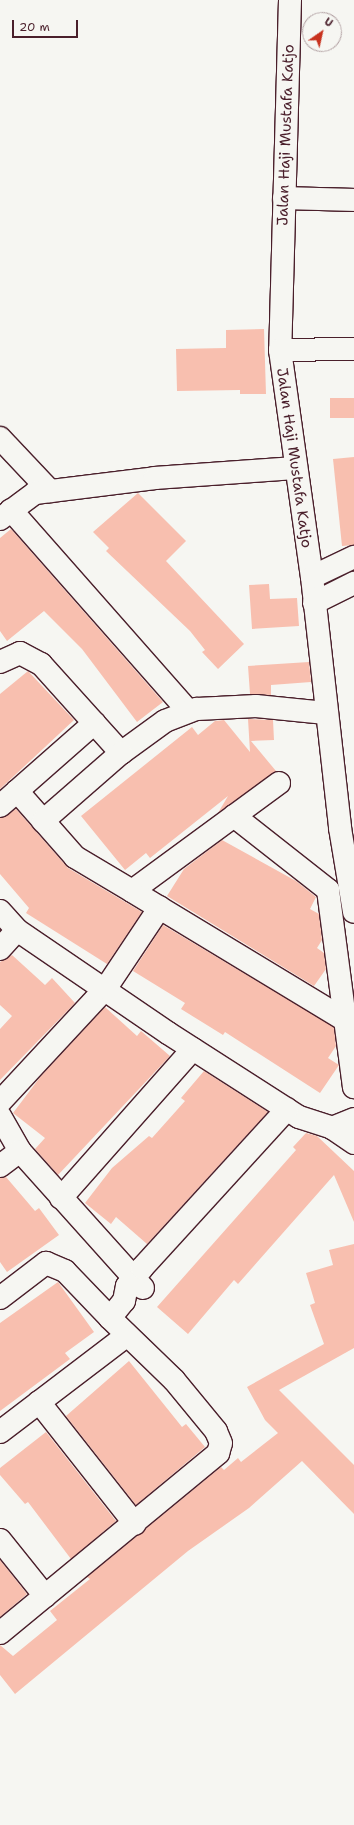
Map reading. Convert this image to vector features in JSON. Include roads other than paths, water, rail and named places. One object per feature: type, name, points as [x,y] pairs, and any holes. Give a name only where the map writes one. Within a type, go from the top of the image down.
[{"type":"street","name":"Jalan Haji Mustafa Katjo","points":[[290,0],[280,350],[295,468],[312,577],[326,713],[347,828],[354,912]]},
{"type":"street","points":[[284,198],[354,200]]},
{"type":"street","points":[[280,350],[354,349]]},
{"type":"street","points":[[0,438],[50,491]]},
{"type":"street","points":[[188,711],[6,514],[28,496],[50,491],[155,478],[295,468]]},
{"type":"street","points":[[312,577],[354,557]]},
{"type":"street","points":[[314,603],[354,583]]},
{"type":"street","points":[[0,662],[20,653],[41,664],[121,753]]},
{"type":"street","points":[[43,821],[121,753],[165,721],[188,711],[256,706],[326,713]]},
{"type":"street","points":[[0,806],[94,723]]},
{"type":"street","points":[[132,891],[279,783]]},
{"type":"street","points":[[17,791],[75,857],[347,1021]]},
{"type":"street","points":[[234,816],[327,887],[347,1021],[354,1087]]},
{"type":"street","points":[[0,1102],[106,988],[160,907]]},
{"type":"street","points":[[0,911],[17,930],[106,988],[193,1049],[293,1113],[332,1128],[354,1143]]},
{"type":"street","points":[[0,949],[17,930]]},
{"type":"street","points":[[61,1198],[193,1049]]},
{"type":"street","points":[[110,1318],[138,1283],[293,1113]]},
{"type":"street","points":[[0,1116],[20,1151],[138,1283]]},
{"type":"street","points":[[332,1128],[354,1119]]},
{"type":"street","points":[[0,1166],[20,1151]]},
{"type":"street","points":[[0,1298],[46,1263],[65,1271],[126,1336],[174,1380],[216,1431],[221,1443],[212,1460],[0,1633]]},
{"type":"street","points":[[0,1432],[126,1336]]},
{"type":"street","points":[[39,1402],[135,1524]]},
{"type":"street","points":[[0,1540],[45,1596]]}]
